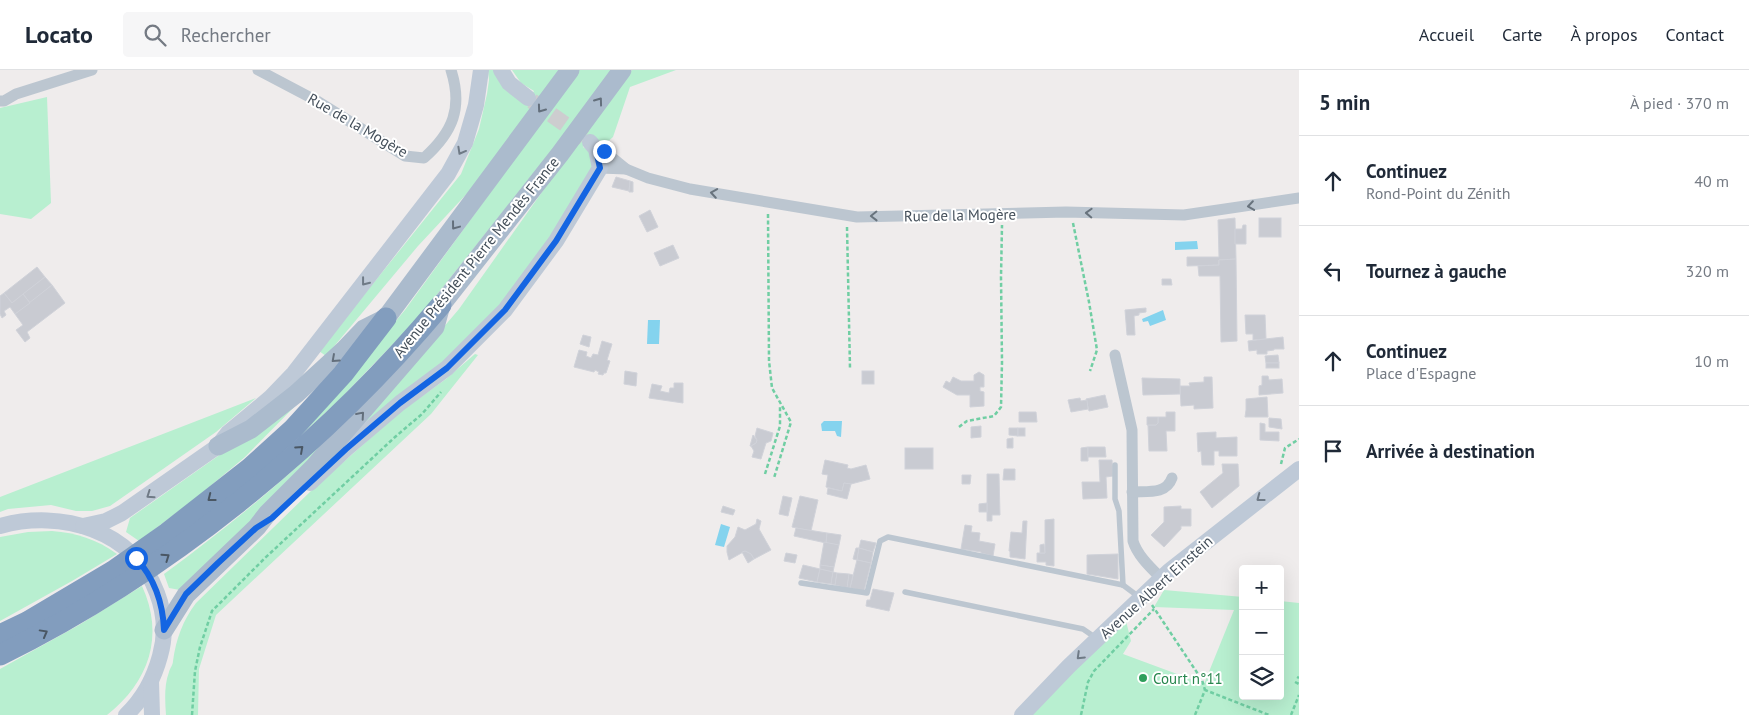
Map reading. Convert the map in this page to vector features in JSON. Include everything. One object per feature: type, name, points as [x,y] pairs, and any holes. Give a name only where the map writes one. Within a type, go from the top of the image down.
[{"type":"highway","name":"Avenue Président Pierre Mendès France","points":[[0,655],[41,635],[126,584],[264,482],[352,401],[407,346],[441,305]]},
{"type":"highway","name":"Avenue Président Pierre Mendès France","points":[[0,635],[27,622],[113,571],[167,533],[250,468],[293,429],[343,374],[386,318]]},
{"type":"main road","points":[[218,446],[228,433],[270,398],[294,373],[448,174],[465,143],[476,104],[481,70]]},
{"type":"main road","points":[[501,70],[509,83],[528,98]]},
{"type":"main road","name":"Avenue Président Pierre Mendès France","points":[[386,318],[570,70]]},
{"type":"main road","name":"Avenue Président Pierre Mendès France","points":[[441,305],[560,154],[622,70]]},
{"type":"main road","points":[[256,528],[272,518],[400,403],[447,368],[505,310],[556,241],[600,168],[593,146]]},
{"type":"main road","points":[[164,630],[186,594],[256,528],[363,413],[435,327],[441,305]]},
{"type":"main road","points":[[83,526],[106,521],[122,513],[218,446],[251,429],[296,394],[364,329],[386,318]]},
{"type":"main road","name":"Avenue Albert Einstein","points":[[1022,715],[1161,578],[1299,469]]},
{"type":"main road","points":[[0,526],[28,521],[50,521],[83,526],[107,535],[128,550],[143,565],[153,583],[164,615],[163,646],[151,681],[126,715]]},
{"type":"main road","points":[[151,681],[152,715]]},
{"type":"street","points":[[0,102],[16,94],[92,70]]},
{"type":"street","name":"Rue de la Mogère","points":[[258,70],[317,101],[405,156],[424,158],[439,145],[449,128],[457,106],[457,91],[451,70]]},
{"type":"street","points":[[593,146],[604,151],[626,169]]},
{"type":"street","points":[[600,168],[626,169]]},
{"type":"street","name":"Rue de la Mogère","points":[[626,169],[648,178],[690,189],[857,217],[1066,212],[1184,215],[1299,198]]},
{"type":"street","points":[[1115,355],[1132,430],[1133,541],[1135,547],[1161,578]]},
{"type":"street","points":[[1132,492],[1162,490],[1172,478]]},
{"type":"lane","points":[[1116,465],[1115,499],[1119,511],[1123,585]]},
{"type":"lane","points":[[802,583],[867,593],[880,541],[888,537],[1123,585],[1140,598]]},
{"type":"lane","points":[[905,592],[1083,629],[1098,639]]},
{"type":"path","points":[[768,212],[769,360],[772,388],[791,422],[774,478]]},
{"type":"path","points":[[1073,223],[1097,350],[1090,371]]},
{"type":"path","points":[[959,426],[967,420],[994,416],[1001,407],[1002,225]]},
{"type":"path","points":[[847,230],[850,368]]},
{"type":"path","points":[[192,715],[195,671],[200,647],[212,611],[265,558],[395,436],[422,414],[444,389]]},
{"type":"path","points":[[765,474],[780,426],[780,403]]},
{"type":"path","points":[[1285,480],[1280,462],[1286,448],[1299,439]]},
{"type":"path","points":[[1081,715],[1088,682],[1094,671],[1154,609],[1202,680],[1206,690],[1195,715]]},
{"type":"path","points":[[1295,682],[1299,684]]},
{"type":"path","points":[[1206,690],[1269,715]]},
{"type":"path","points":[[1291,715],[1299,695]]},
{"type":"green space","points":[[488,70],[496,70],[526,102],[534,91],[521,83],[512,70],[559,70],[474,186],[418,246],[326,356],[319,351],[461,174],[479,129],[487,94]]},
{"type":"green space","points":[[579,70],[613,70],[420,316],[340,399],[297,439],[405,310]]},
{"type":"green space","points":[[632,70],[676,70],[630,87],[613,137],[605,144],[591,136],[583,147],[589,151],[594,169],[547,247],[491,317],[443,363],[357,429],[459,309],[586,130]]},
{"type":"green space","points":[[47,97],[51,203],[31,219],[0,214],[0,108]]},
{"type":"green space","points":[[475,354],[478,355],[431,414],[216,615],[199,669],[198,715],[166,715],[165,693],[167,677],[173,664],[181,630],[187,616],[196,603],[313,489],[400,412],[446,379]]},
{"type":"green space","points":[[304,397],[245,457],[196,498],[139,541],[126,532],[130,518]]},
{"type":"green space","points":[[256,398],[216,432],[110,506],[92,511],[76,511],[51,505],[8,509],[0,512],[0,497]]},
{"type":"green space","points":[[328,438],[300,473],[180,590],[169,588],[164,574],[248,509]]},
{"type":"green space","points":[[52,531],[70,533],[86,538],[101,544],[117,554],[0,621],[0,537],[28,532]]},
{"type":"green space","points":[[142,586],[149,605],[152,640],[149,657],[143,673],[122,702],[107,715],[0,715],[0,669],[79,625]]},
{"type":"green space","points":[[1164,590],[1239,597],[1239,700],[1284,700],[1284,601],[1299,603],[1299,715],[1032,715],[1126,621],[1131,641],[1123,654],[1204,684],[1234,610],[1154,607]]},
{"type":"water","points":[[1197,241],[1198,249],[1175,250],[1175,242]]},
{"type":"water","points":[[1163,310],[1166,320],[1150,326],[1148,321],[1143,322],[1142,319]]},
{"type":"water","points":[[648,320],[660,320],[659,344],[647,344]]},
{"type":"water","points":[[824,421],[842,421],[841,437],[837,436],[835,431],[822,431],[821,424]]},
{"type":"water","points":[[721,524],[730,527],[724,547],[715,545]]},
{"type":"building","points":[[616,177],[630,181],[629,191],[612,187]]},
{"type":"building","points":[[630,181],[633,182],[633,192],[629,192]]},
{"type":"building","points":[[650,210],[658,227],[647,232],[639,216]]},
{"type":"building","points":[[1235,218],[1236,259],[1219,260],[1219,265],[1187,266],[1187,257],[1219,257],[1218,220]]},
{"type":"building","points":[[1259,218],[1281,218],[1281,237],[1259,237]]},
{"type":"building","points":[[1243,225],[1246,225],[1246,244],[1235,244],[1235,229],[1242,229]]},
{"type":"building","points":[[673,245],[679,258],[660,266],[654,253]]},
{"type":"building","points":[[1236,259],[1237,341],[1221,342],[1220,276],[1199,276],[1198,266],[1219,265],[1219,260]]},
{"type":"building","points":[[37,267],[45,277],[12,303],[4,293]]},
{"type":"building","points":[[45,277],[52,285],[30,303],[23,294]]},
{"type":"building","points":[[1162,279],[1171,279],[1172,285],[1162,285]]},
{"type":"building","points":[[52,285],[65,303],[27,332],[30,338],[25,342],[16,330],[23,325],[15,314]]},
{"type":"building","points":[[4,293],[12,303],[23,294],[30,303],[15,314],[10,307],[4,311],[6,315],[2,318],[0,314],[0,296]]},
{"type":"building","points":[[1146,308],[1146,312],[1134,316],[1135,335],[1127,335],[1125,310]]},
{"type":"building","points":[[1245,315],[1265,315],[1266,339],[1253,340],[1253,334],[1246,334]]},
{"type":"building","points":[[583,335],[591,337],[589,347],[580,344]]},
{"type":"building","points":[[1283,337],[1284,349],[1267,351],[1267,354],[1257,354],[1257,350],[1249,351],[1248,341]]},
{"type":"building","points":[[602,341],[612,344],[607,360],[610,361],[606,373],[603,375],[598,374],[599,372],[595,370],[594,372],[574,367],[579,350],[587,352],[586,356],[591,358],[593,354],[598,355]]},
{"type":"building","points":[[1278,355],[1279,363],[1266,363],[1265,356]]},
{"type":"building","points":[[1266,363],[1279,363],[1279,368],[1266,368]]},
{"type":"building","points":[[625,371],[637,373],[636,386],[624,384]]},
{"type":"building","points":[[862,371],[874,371],[874,384],[862,384]]},
{"type":"building","points":[[979,372],[984,375],[984,387],[980,387],[980,391],[984,392],[984,406],[970,407],[970,395],[957,395],[943,387],[946,381],[950,383],[953,377],[961,381],[974,381],[974,375]]},
{"type":"building","points":[[1262,376],[1268,376],[1269,380],[1282,379],[1283,393],[1259,395]]},
{"type":"building","points":[[1204,377],[1212,377],[1213,408],[1194,409],[1194,405],[1181,406],[1180,386],[1190,386],[1189,383],[1204,382]]},
{"type":"building","points":[[1142,378],[1180,379],[1180,394],[1143,395]]},
{"type":"building","points":[[674,383],[683,383],[683,403],[649,398],[652,384],[662,386],[660,391],[669,393],[670,388],[674,388]]},
{"type":"building","points":[[1105,395],[1108,407],[1089,411],[1086,399]]},
{"type":"building","points":[[1267,397],[1268,417],[1245,417],[1246,399]]},
{"type":"building","points":[[1080,398],[1081,401],[1087,400],[1088,409],[1071,412],[1068,400]]},
{"type":"building","points":[[1019,412],[1036,412],[1037,422],[1019,422]]},
{"type":"building","points":[[1166,412],[1175,412],[1175,431],[1166,431],[1167,451],[1149,451],[1148,425],[1156,425],[1158,417],[1166,417]]},
{"type":"building","points":[[1147,417],[1158,417],[1158,423],[1156,425],[1147,425]]},
{"type":"building","points":[[1269,418],[1281,419],[1282,429],[1269,427]]},
{"type":"building","points":[[1260,423],[1265,424],[1265,432],[1279,432],[1279,441],[1260,440]]},
{"type":"building","points":[[981,426],[981,437],[971,438],[971,427]]},
{"type":"building","points":[[757,428],[773,433],[771,441],[766,443],[761,459],[752,457],[754,451],[751,446],[757,440],[755,436]]},
{"type":"building","points":[[1009,428],[1018,428],[1018,436],[1009,435]]},
{"type":"building","points":[[1018,428],[1025,428],[1025,436],[1018,436]]},
{"type":"building","points":[[1216,432],[1216,438],[1237,437],[1237,456],[1219,456],[1219,451],[1214,451],[1214,465],[1202,465],[1201,451],[1198,452],[1197,433]]},
{"type":"building","points":[[753,435],[757,440],[756,443],[750,446]]},
{"type":"building","points":[[1013,438],[1013,448],[1007,448],[1007,439]]},
{"type":"building","points":[[1088,447],[1088,461],[1081,461],[1081,448]]},
{"type":"building","points":[[1088,447],[1105,447],[1106,457],[1088,457]]},
{"type":"building","points":[[905,448],[933,448],[933,469],[905,469]]},
{"type":"building","points":[[825,460],[848,465],[847,468],[851,469],[866,465],[870,479],[851,484],[844,483],[842,491],[826,487],[828,475],[822,474]]},
{"type":"building","points":[[1099,460],[1112,460],[1113,476],[1106,477],[1107,498],[1083,499],[1082,482],[1100,482]]},
{"type":"building","points":[[1222,464],[1238,464],[1239,486],[1212,508],[1200,492],[1223,473]]},
{"type":"building","points":[[1004,469],[1015,469],[1015,480],[1003,480]]},
{"type":"building","points":[[987,474],[999,474],[1000,515],[992,515],[992,521],[987,521]]},
{"type":"building","points":[[962,475],[971,475],[970,484],[962,484]]},
{"type":"building","points":[[844,483],[851,484],[847,499],[827,494],[828,488],[842,491]]},
{"type":"building","points":[[783,496],[792,498],[788,516],[779,514]]},
{"type":"building","points":[[800,496],[818,500],[811,531],[792,527]]},
{"type":"building","points":[[987,503],[987,512],[979,512],[979,504]]},
{"type":"building","points":[[723,506],[735,510],[733,515],[721,512]]},
{"type":"building","points":[[1181,506],[1181,509],[1191,509],[1191,526],[1181,526],[1181,529],[1164,547],[1151,535],[1164,522],[1164,507]]},
{"type":"building","points":[[757,519],[761,521],[759,529],[771,550],[754,559],[751,554],[745,551],[729,560],[727,546],[735,537],[738,527],[745,530],[756,524]]},
{"type":"building","points":[[1054,519],[1054,566],[1046,565],[1046,562],[1037,562],[1037,553],[1045,553],[1045,520]]},
{"type":"building","points":[[1023,521],[1027,521],[1025,559],[1010,557],[1011,532],[1022,533]]},
{"type":"building","points":[[965,525],[972,526],[971,532],[980,533],[979,541],[995,544],[993,556],[961,549]]},
{"type":"building","points":[[796,528],[827,533],[826,543],[794,536]]},
{"type":"building","points":[[827,533],[841,535],[839,545],[826,543]]},
{"type":"building","points":[[861,540],[876,543],[873,552],[859,548]]},
{"type":"building","points":[[824,542],[839,545],[834,567],[820,565]]},
{"type":"building","points":[[1044,544],[1045,553],[1040,553],[1040,545]]},
{"type":"building","points":[[856,548],[859,548],[857,560],[853,559]]},
{"type":"building","points":[[859,548],[873,552],[871,563],[857,560]]},
{"type":"building","points":[[745,551],[751,554],[754,559],[748,563],[742,552]]},
{"type":"building","points":[[786,553],[797,555],[795,563],[784,561]]},
{"type":"building","points":[[1118,554],[1118,579],[1087,574],[1087,555]]},
{"type":"building","points":[[857,560],[871,563],[864,591],[850,588]]},
{"type":"building","points":[[803,565],[820,569],[817,582],[799,578]]},
{"type":"building","points":[[820,565],[834,567],[833,572],[820,569]]},
{"type":"building","points":[[820,569],[833,572],[831,584],[817,582]]},
{"type":"building","points":[[833,572],[837,573],[835,585],[831,584]]},
{"type":"building","points":[[837,573],[849,574],[847,588],[835,585]]},
{"type":"building","points":[[849,574],[853,575],[850,588],[847,588]]},
{"type":"building","points":[[873,589],[894,593],[889,611],[866,606]]},
{"type":"tunnel","points":[[532,101],[586,139]]},
{"type":"place","name":"Court n°11","points":[[1143,678]]},
{"type":"route","points":[[136,558],[148,573],[159,597],[164,615],[164,630],[186,594],[218,563],[256,528],[272,518],[346,449],[400,403],[447,368],[505,310],[556,241],[600,168],[596,150],[604,151]]}]
